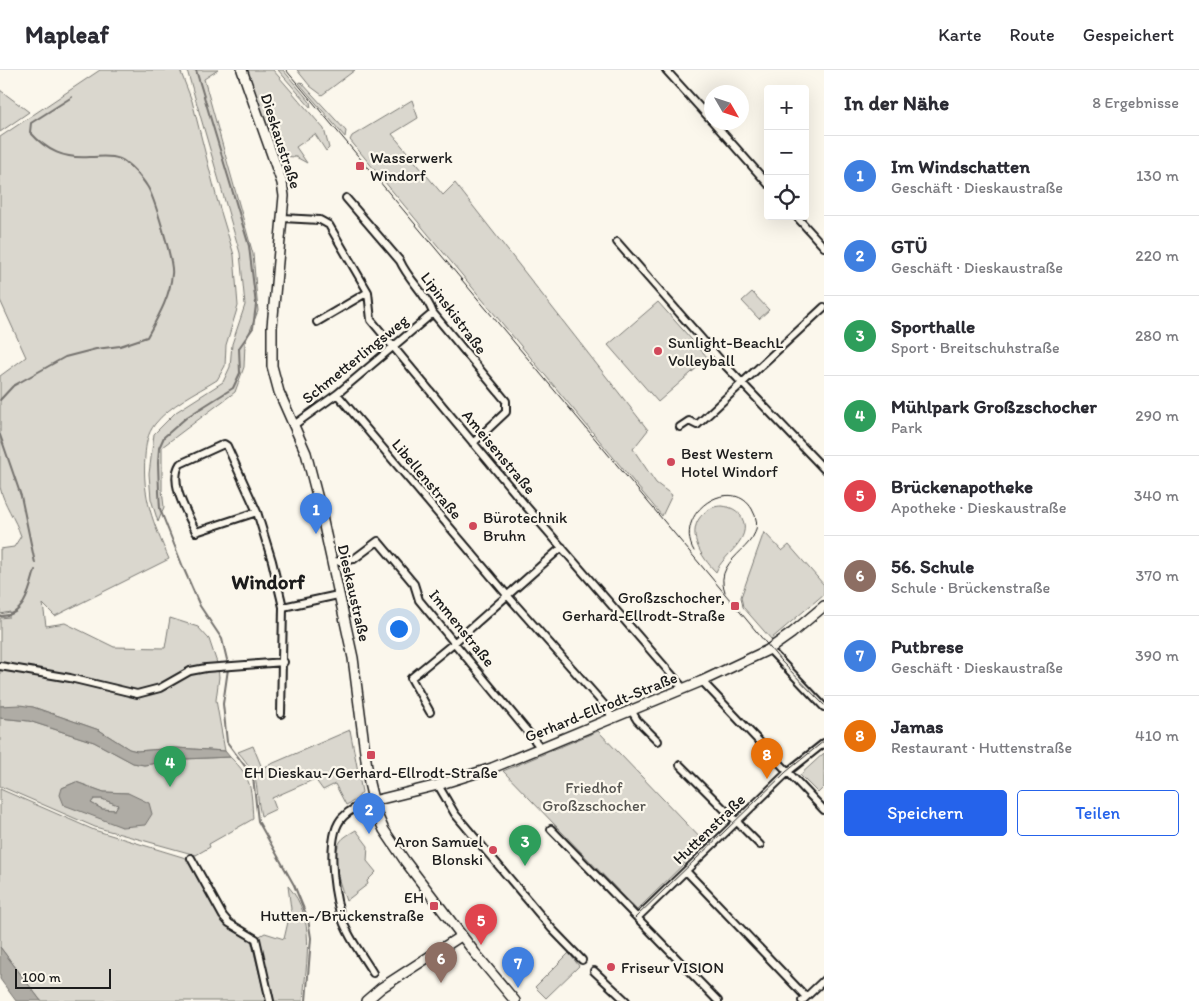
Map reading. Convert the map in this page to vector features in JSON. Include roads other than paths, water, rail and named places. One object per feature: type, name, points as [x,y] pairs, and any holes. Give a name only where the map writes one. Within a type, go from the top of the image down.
[{"type":"main road","name":"Dieskaustraße","points":[[242,70],[282,183],[284,196],[272,327],[272,366],[279,392],[306,453],[332,562],[353,658],[360,720],[373,801],[379,820],[405,862],[515,1001]]},
{"type":"main road","name":"Gerhard-Ellrodt-Straße","points":[[373,801],[438,785],[541,748],[684,689],[769,649],[824,606]]},
{"type":"main road","points":[[366,1001],[381,988],[462,936]]},
{"type":"street","points":[[666,70],[704,113]]},
{"type":"street","points":[[719,130],[764,180]]},
{"type":"street","name":"Lipinskistraße","points":[[346,198],[400,261],[405,272],[429,301],[433,313],[506,401],[506,412],[473,443]]},
{"type":"street","name":"Ameisenstraße","points":[[282,218],[320,220],[329,225],[368,292],[371,320],[473,443],[684,689]]},
{"type":"street","points":[[800,220],[824,247]]},
{"type":"street","points":[[618,242],[741,382],[824,469]]},
{"type":"street","points":[[317,322],[368,292]]},
{"type":"street","points":[[680,427],[689,421],[697,425],[741,382],[824,307]]},
{"type":"street","name":"Schmetterlingsweg","points":[[294,425],[337,394],[433,313]]},
{"type":"street","name":"Libellenstraße","points":[[337,394],[507,595],[607,708],[612,718]]},
{"type":"street","points":[[257,512],[196,532],[178,494],[178,469],[180,464],[224,444],[227,446],[257,512],[272,560],[283,607],[284,662],[281,714]]},
{"type":"street","name":"Immenstraße","points":[[332,562],[354,559],[378,541],[414,584],[419,600],[541,748]]},
{"type":"street","points":[[430,712],[411,678],[455,642],[562,547]]},
{"type":"street","points":[[283,607],[338,595]]},
{"type":"street","points":[[769,649],[824,707]]},
{"type":"street","points":[[0,666],[70,678],[137,694],[160,688],[190,672],[218,666],[284,662]]},
{"type":"street","points":[[702,681],[824,810]]},
{"type":"street","points":[[631,710],[637,720],[658,741]]},
{"type":"street","name":"Huttenstraße","points":[[638,917],[787,773],[824,743]]},
{"type":"street","points":[[680,765],[760,845]]},
{"type":"street","points":[[438,785],[444,798],[460,820],[533,908],[582,960]]},
{"type":"street","points":[[818,804],[824,799]]},
{"type":"street","points":[[373,801],[352,810],[342,818],[335,831],[332,861],[340,914],[373,973]]},
{"type":"street","points":[[551,828],[718,1001]]},
{"type":"street","points":[[191,858],[223,916],[229,923],[256,939],[270,1001]]},
{"type":"street","points":[[686,871],[804,999],[824,980]]},
{"type":"street","points":[[594,971],[626,1001]]},
{"type":"waterway","points":[[196,70],[249,246],[256,305],[253,328],[239,348],[240,373],[233,388],[187,417],[164,437],[159,448],[159,492],[160,509],[183,567],[200,606],[222,639],[228,664]]},
{"type":"waterway","points":[[0,400],[13,386],[65,357],[96,349],[120,346],[147,337],[169,291],[172,267],[167,244],[159,215],[150,192],[142,179],[120,159],[105,156],[72,157],[64,155],[50,149],[30,132],[31,123],[72,97]]},
{"type":"waterway","points":[[0,435],[21,496],[35,563]]},
{"type":"waterway","points":[[0,616],[8,615],[21,607],[28,593],[35,570]]},
{"type":"waterway","points":[[228,669],[223,704],[227,742],[253,777],[258,821],[294,885],[308,919],[311,938],[306,1001]]},
{"type":"tram line","points":[[286,70],[780,660],[824,705]]},
{"type":"tram line","points":[[694,551],[689,537],[691,523],[697,512],[707,503],[719,497],[731,495],[743,499],[752,509],[757,522],[755,533],[726,568],[723,579],[725,592]]},
{"type":"tram line","points":[[635,918],[786,772],[824,741]]},
{"type":"place","name":"Wasserwerk Windorf","points":[[360,166]]},
{"type":"place","name":"Sunlight-BeachL Volleyball","points":[[658,351]]},
{"type":"place","name":"Best Western Hotel Windorf","points":[[671,462]]},
{"type":"place","name":"Bürotechnik Bruhn","points":[[473,526]]},
{"type":"place","name":"Im Windschatten","points":[[316,534]]},
{"type":"place","name":"Großzschocher, Gerhard-Ellrodt-Straße","points":[[735,606]]},
{"type":"place","name":"EH Dieskau-/Gerhard-Ellrodt-Straße","points":[[371,755]]},
{"type":"place","name":"Jamas","points":[[767,779]]},
{"type":"place","name":"Mühlpark Großzschocher","points":[[170,787]]},
{"type":"place","name":"GTÜ","points":[[369,834]]},
{"type":"place","name":"Aron Samuel Blonski","points":[[493,850]]},
{"type":"place","name":"Sporthalle","points":[[525,866]]},
{"type":"place","name":"EH Hutten-/Brückenstraße","points":[[434,906]]},
{"type":"place","name":"Brückenapotheke","points":[[481,945]]},
{"type":"place","name":"Friseur VISION","points":[[611,967]]},
{"type":"place","name":"56. Schule","points":[[441,983]]},
{"type":"place","name":"Putbrese","points":[[518,988]]},
{"type":"district","name":"Windorf","points":[[268,581]]},
{"type":"park label","name":"Friedhof Großzschocher","points":[[594,796]]}]
